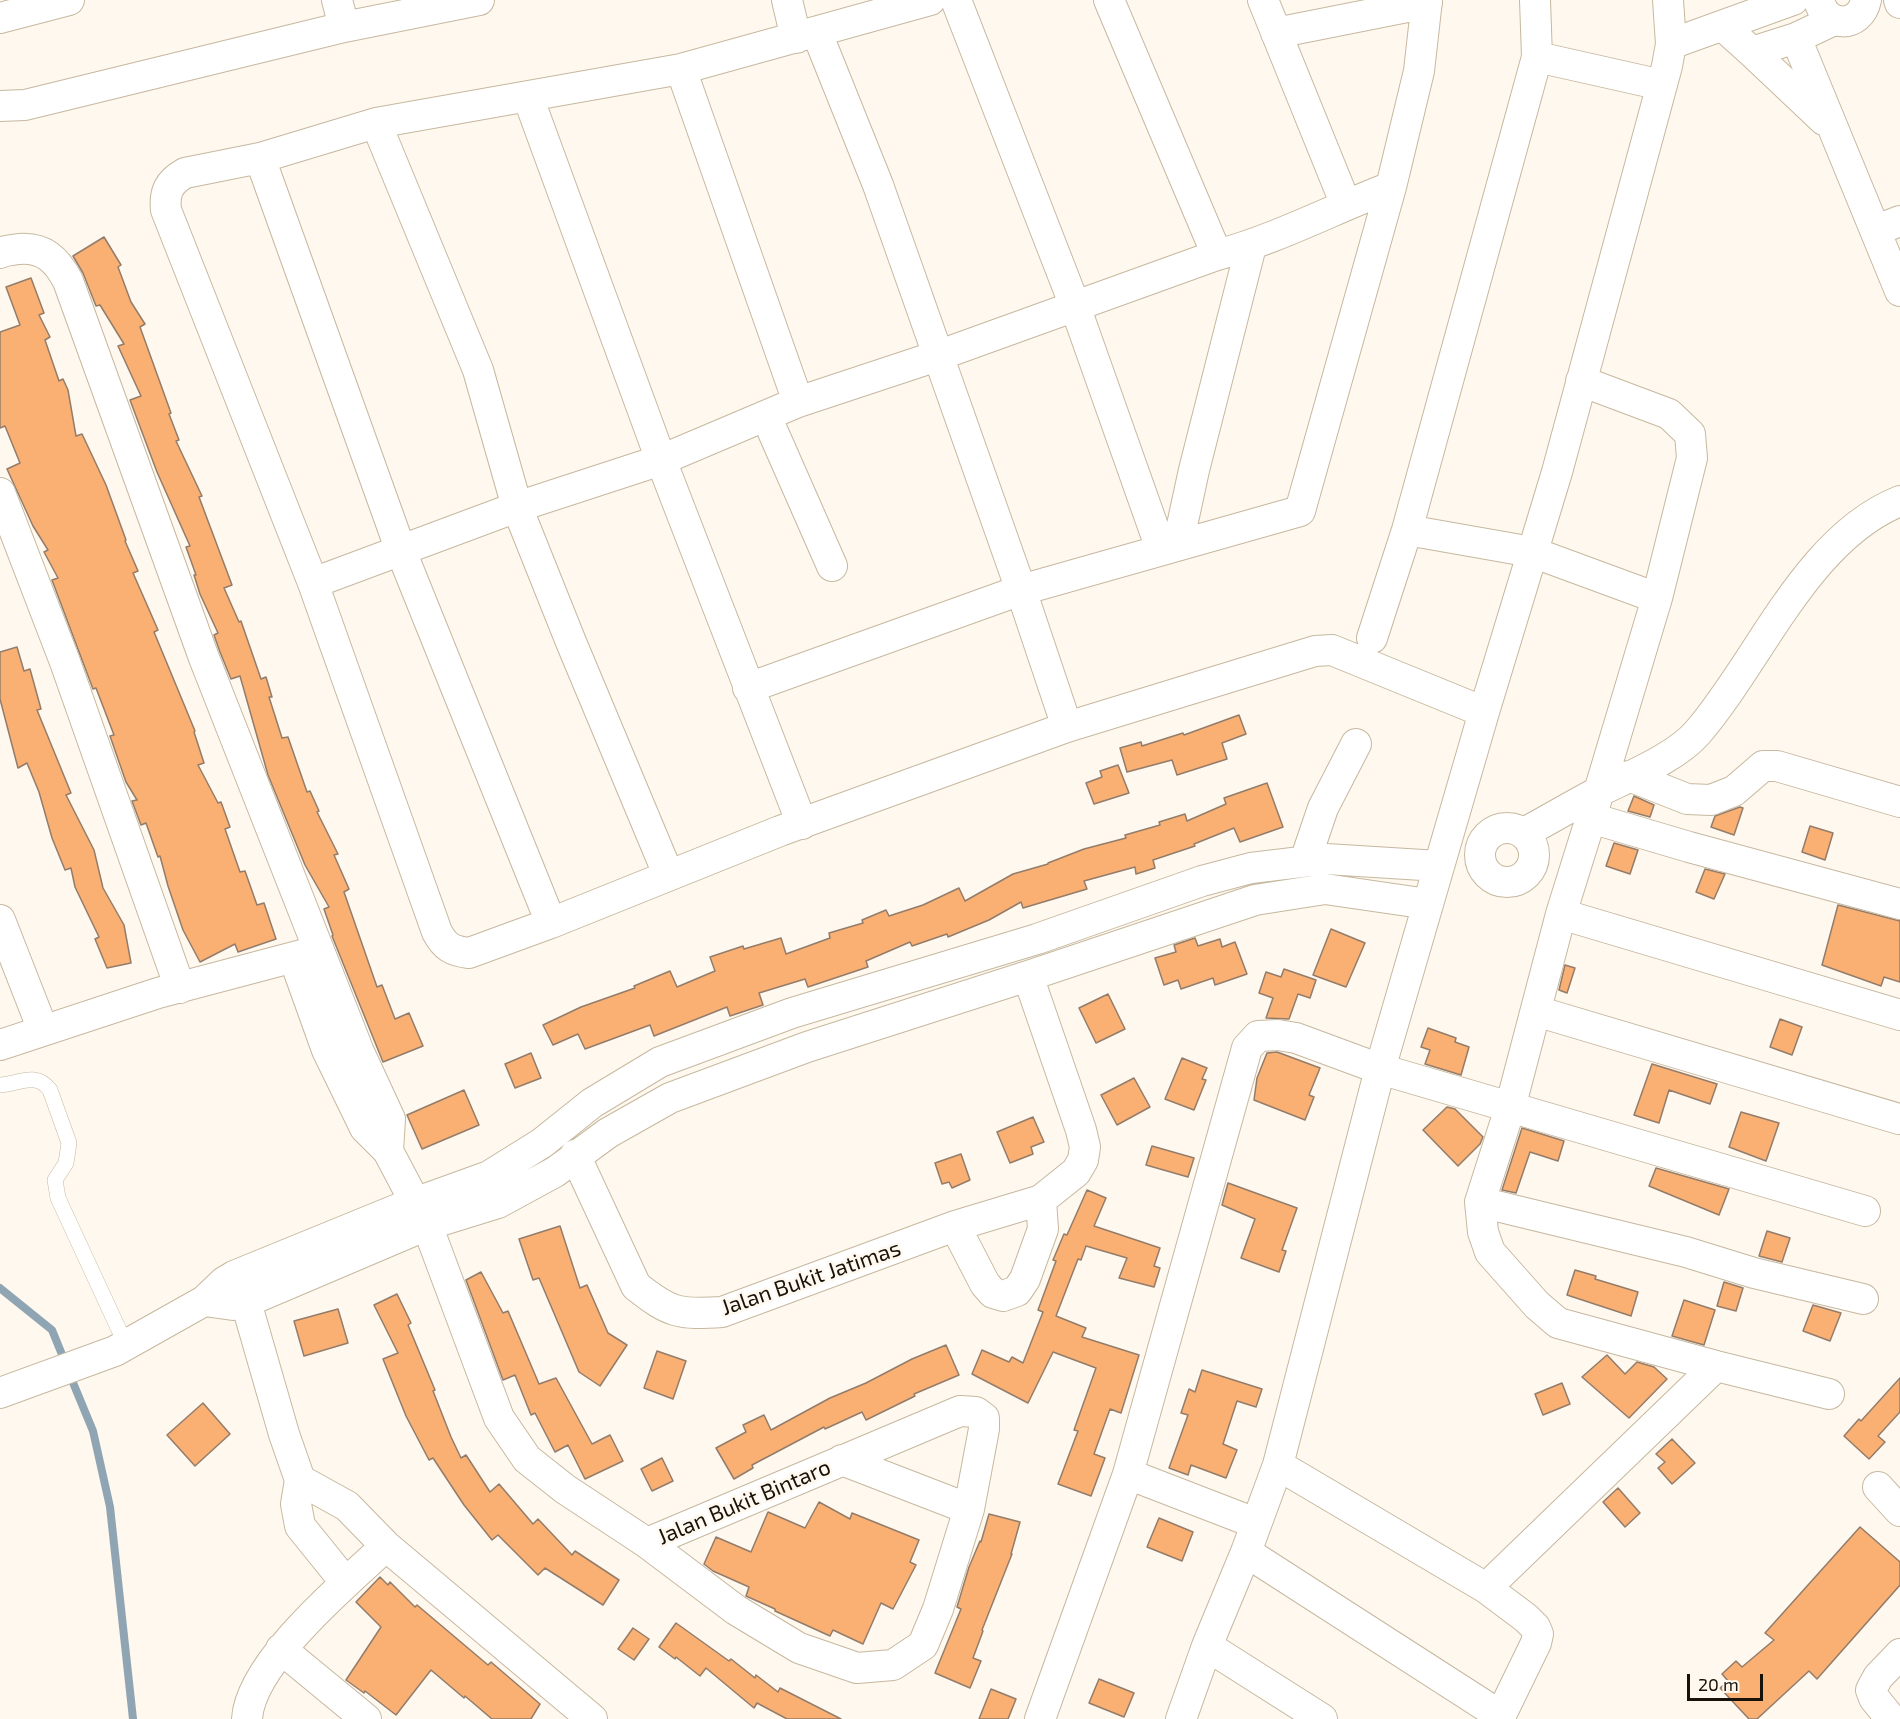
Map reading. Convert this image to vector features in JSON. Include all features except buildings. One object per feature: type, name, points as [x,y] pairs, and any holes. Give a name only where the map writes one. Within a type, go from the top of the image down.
[{"type":"street","points":[[0,18],[69,0]]},
{"type":"street","points":[[0,106],[25,105],[340,13],[479,0]]},
{"type":"street","points":[[787,0],[807,35],[878,185],[1067,727]]},
{"type":"street","points":[[930,0],[681,69],[376,123],[260,158],[185,173],[174,179],[168,188],[165,200],[166,210],[313,583],[443,944],[456,952],[469,953],[551,923],[668,874],[1067,727],[1315,651],[1332,651],[1484,712]]},
{"type":"street","points":[[956,0],[1170,547]]},
{"type":"street","points":[[1109,0],[1217,255]]},
{"type":"street","points":[[1263,0],[1346,205]]},
{"type":"street","points":[[1372,638],[1407,530],[1537,57],[1535,0]]},
{"type":"street","points":[[1181,1719],[1278,1465],[1380,1069],[1557,472],[1662,86],[1671,44],[1668,0]]},
{"type":"street","points":[[1671,44],[1792,0]]},
{"type":"street","points":[[748,688],[1021,590],[1300,511],[1392,188],[1419,72],[1427,1],[1276,33]]},
{"type":"street","points":[[1752,52],[1796,38],[1826,10],[1843,22],[1852,20],[1871,2]]},
{"type":"street","points":[[1723,27],[1831,127]]},
{"type":"street","points":[[1796,38],[1831,127],[1888,226],[1900,291]]},
{"type":"street","points":[[1537,57],[1662,86]]},
{"type":"street","points":[[681,69],[798,402]]},
{"type":"street","points":[[528,96],[661,460],[802,824]]},
{"type":"street","points":[[376,123],[478,370],[517,507],[668,874]]},
{"type":"street","points":[[260,158],[401,551],[551,923]]},
{"type":"street","points":[[313,583],[517,507],[661,460],[798,402],[937,356],[1217,255],[1251,246],[1392,188]]},
{"type":"street","points":[[1170,547],[1194,470],[1251,246]]},
{"type":"street","points":[[0,253],[6,250],[27,248],[40,250],[51,256],[61,266],[68,281],[204,658],[307,954],[158,993],[0,1045]]},
{"type":"street","points":[[1581,381],[1669,414],[1689,434],[1692,458],[1657,598],[1561,914],[1510,1108],[1480,1202],[1483,1232],[1490,1252],[1537,1305],[1558,1323],[1830,1394]]},
{"type":"street","points":[[766,416],[832,566]]},
{"type":"street","points":[[0,493],[64,662],[180,988]]},
{"type":"street","points":[[1524,833],[1594,805],[1629,776],[1666,757],[1696,734],[1736,681],[1800,584],[1852,529],[1900,501]]},
{"type":"street","points":[[1407,530],[1532,552],[1657,598]]},
{"type":"street","points":[[1305,861],[1323,808],[1356,744]]},
{"type":"street","points":[[1629,776],[1688,799],[1711,800],[1734,791],[1763,766],[1776,766],[1900,802]]},
{"type":"street","points":[[1594,805],[1689,848],[1900,904]]},
{"type":"street","points":[[1505,827],[1524,833],[1535,850],[1530,870],[1523,878],[1514,882],[1493,879],[1485,872],[1481,862],[1480,852],[1483,842],[1490,834],[1505,827]]},
{"type":"street","points":[[426,1226],[489,1176],[542,1143],[592,1103],[660,1062],[792,1013],[1037,939],[1202,881],[1251,868],[1326,858],[1434,885]]},
{"type":"street","points":[[13,1389],[120,1348],[204,1301],[233,1305],[240,1289],[498,1203],[555,1172],[575,1155],[608,1133],[670,1098],[807,1047],[1255,900],[1325,889],[1434,885],[1481,862]]},
{"type":"street","points":[[1202,881],[1212,914]]},
{"type":"street","points":[[1561,914],[1900,1015]]},
{"type":"street","points":[[0,920],[43,1030]]},
{"type":"street","name":"Jalan Bukit Bintaro","points":[[307,954],[327,1050],[352,1068],[390,1119],[388,1151],[426,1226],[499,1418],[527,1459],[565,1489],[647,1543],[736,1610],[800,1648],[857,1668],[892,1665],[923,1645],[938,1609],[969,1509],[985,1422],[981,1414],[960,1411],[647,1543]]},
{"type":"street","name":"Jalan Bukit Jatimas","points":[[575,1155],[636,1286],[653,1300],[672,1311],[693,1314],[722,1312],[955,1226],[1041,1200],[1076,1172],[1083,1160],[1085,1147],[1028,976]]},
{"type":"street","points":[[1536,1011],[1899,1119]]},
{"type":"street","points":[[792,1013],[807,1047]]},
{"type":"street","points":[[1040,1719],[1128,1474],[1247,1048],[1258,1036],[1278,1035],[1296,1038],[1380,1069],[1865,1211]]},
{"type":"street","points":[[955,1226],[985,1284],[993,1293],[1003,1296],[1017,1291],[1025,1279],[1043,1229],[1041,1200]]},
{"type":"street","points":[[1480,1202],[1686,1252],[1754,1273],[1863,1299]]},
{"type":"street","points":[[240,1289],[300,1480],[296,1504],[300,1526],[346,1583]]},
{"type":"street","points":[[1486,1588],[1716,1366]]},
{"type":"street","name":"Jalan Bukit Bintaro","points":[[842,1460],[969,1509]]},
{"type":"street","points":[[1246,1552],[1500,1717],[1536,1643],[1538,1634],[1535,1627],[1486,1588],[1278,1465]]},
{"type":"street","points":[[1128,1474],[1255,1524]]},
{"type":"street","points":[[300,1480],[347,1506],[387,1546],[592,1719]]},
{"type":"street","points":[[1878,1487],[1900,1511]]},
{"type":"street","points":[[247,1719],[254,1690],[280,1649],[387,1546]]},
{"type":"street","points":[[1207,1646],[1322,1719]]},
{"type":"street","points":[[280,1649],[366,1719]]},
{"type":"street","points":[[1891,1719],[1874,1698],[1871,1690],[1878,1677],[1900,1654]]},
{"type":"lane","points":[[0,1084],[38,1079],[50,1090],[69,1143],[66,1164],[55,1180],[58,1198],[120,1348]]},
{"type":"waterway","points":[[0,1288],[52,1330],[65,1362]]},
{"type":"waterway","points":[[69,1373],[93,1431],[110,1507],[133,1719]]}]
